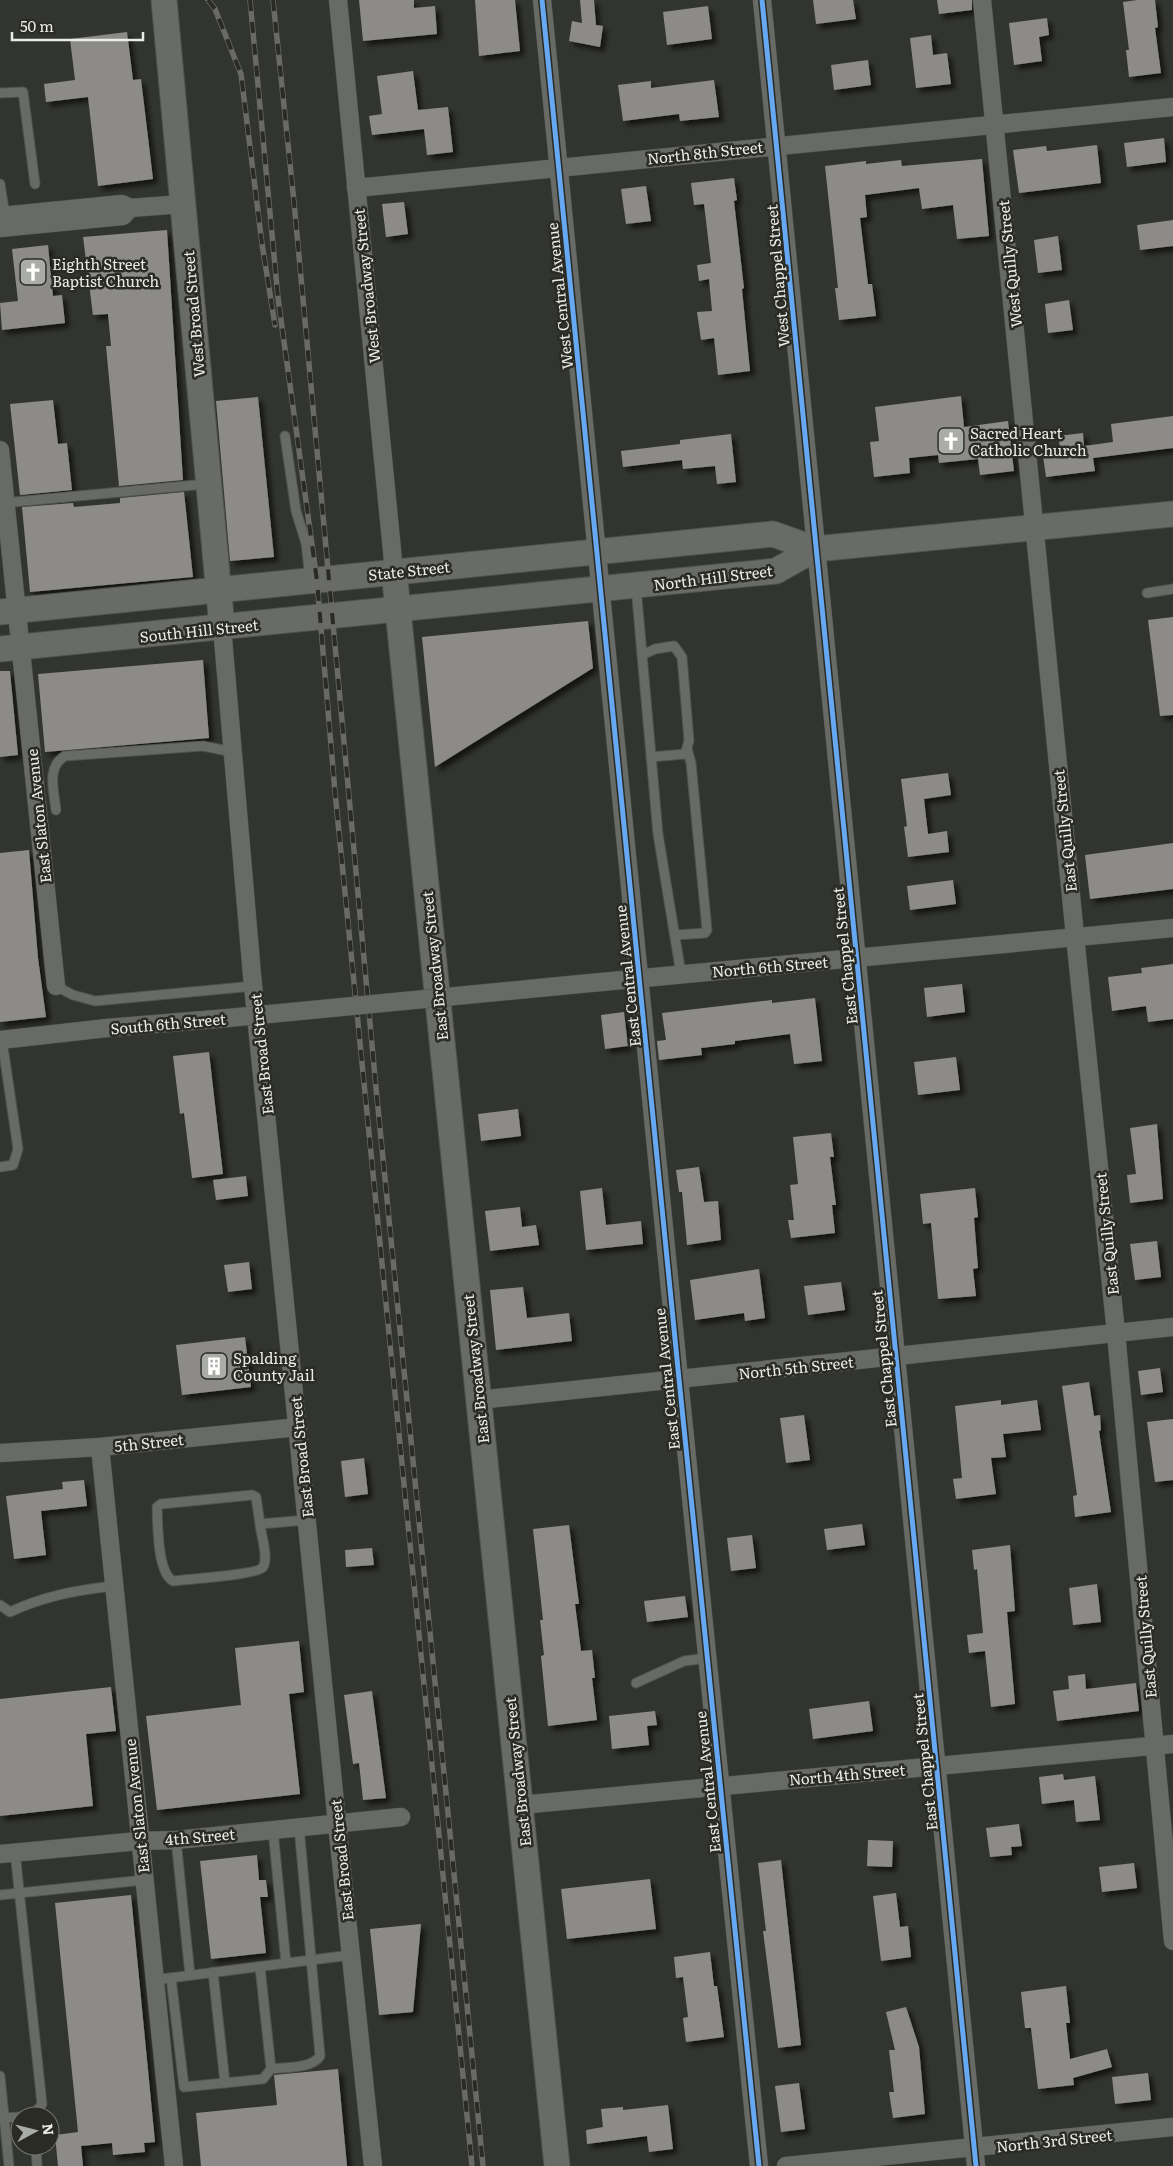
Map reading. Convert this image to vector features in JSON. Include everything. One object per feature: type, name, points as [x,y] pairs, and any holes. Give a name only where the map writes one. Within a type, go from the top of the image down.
[{"type":"main road","name":"West Broad Street","points":[[164,0],[222,627]]},
{"type":"main road","name":"North Hill Street","points":[[398,611],[776,571],[816,549],[1173,514]]},
{"type":"main road","name":"State Street","points":[[8,612],[394,571],[773,534],[816,549]]},
{"type":"main road","name":"East Broadway Street","points":[[394,571],[557,2166]]},
{"type":"main road","name":"South Hill Street","points":[[10,648],[398,611]]},
{"type":"street","name":"West Broadway Street","points":[[338,0],[394,571]]},
{"type":"street","name":"West Central Avenue","points":[[542,0],[600,590]]},
{"type":"street","name":"West Chappel Street","points":[[762,0],[778,144],[816,549]]},
{"type":"street","name":"West Quilly Street","points":[[982,0],[1035,527]]},
{"type":"street","name":"North 8th Street","points":[[356,188],[778,144],[1173,106]]},
{"type":"street","points":[[2,220],[123,216],[130,208],[183,204]]},
{"type":"street","name":"East Slaton Avenue","points":[[0,450],[10,648],[56,986]]},
{"type":"street","name":"East Quilly Street","points":[[1035,527],[1116,1333],[1173,1941]]},
{"type":"street","name":"East Chappel Street","points":[[816,549],[895,1357],[938,1767],[975,2157]]},
{"type":"street","name":"East Central Avenue","points":[[600,590],[759,2166]]},
{"type":"street","name":"East Broad Street","points":[[222,627],[254,986],[337,1823],[374,2166]]},
{"type":"street","name":"North 6th Street","points":[[366,1003],[1173,928]]},
{"type":"street","name":"South 6th Street","points":[[1,1040],[366,1003]]},
{"type":"street","name":"North 5th Street","points":[[478,1400],[1173,1327]]},
{"type":"street","name":"5th Street","points":[[0,1453],[100,1447],[298,1428]]},
{"type":"street","name":"East Slaton Avenue","points":[[100,1447],[139,1841],[162,1979],[174,2166]]},
{"type":"street","name":"North 4th Street","points":[[520,1805],[1173,1744]]},
{"type":"street","name":"4th Street","points":[[8,1853],[139,1841],[176,1840],[400,1817]]},
{"type":"street","name":"North 3rd Street","points":[[786,2166],[975,2157],[1173,2127]]},
{"type":"lane","points":[[0,93],[23,92],[35,184]]},
{"type":"lane","points":[[0,184],[2,220]]},
{"type":"lane","points":[[285,436],[296,511],[306,543],[310,581]]},
{"type":"lane","points":[[2,503],[209,484]]},
{"type":"lane","points":[[636,586],[658,834],[681,974]]},
{"type":"lane","points":[[1147,593],[1173,589]]},
{"type":"lane","points":[[642,655],[655,649],[674,646],[682,658],[689,741],[687,749],[685,754],[651,757]]},
{"type":"lane","points":[[56,810],[52,770],[56,761],[65,756],[204,746],[233,752]]},
{"type":"lane","points":[[676,935],[705,933],[707,930],[691,763],[687,749]]},
{"type":"lane","points":[[56,986],[73,995],[95,1001],[254,986]]},
{"type":"lane","points":[[0,1167],[13,1165],[18,1149],[1,1040]]},
{"type":"lane","points":[[252,1495],[256,1497],[260,1524],[264,1557],[264,1566],[261,1570],[236,1575],[174,1581],[168,1578],[164,1569],[157,1507],[161,1504],[252,1495]]},
{"type":"lane","points":[[260,1524],[307,1520]]},
{"type":"lane","points":[[0,1605],[10,1612],[36,1600],[73,1590],[114,1586]]},
{"type":"lane","points":[[636,1683],[684,1661],[707,1658]]},
{"type":"lane","points":[[299,1827],[311,1960],[320,2056],[317,2061],[309,2064],[271,2069],[263,2079],[184,2087],[162,1979],[286,1963],[311,1960],[351,1956]]},
{"type":"lane","points":[[273,1830],[286,1963]]},
{"type":"lane","points":[[176,1840],[190,1975]]},
{"type":"lane","points":[[8,1853],[19,1892],[42,2104],[40,2106]]},
{"type":"lane","points":[[0,1895],[144,1880]]},
{"type":"lane","points":[[260,1967],[271,2069]]},
{"type":"lane","points":[[213,1972],[226,2083]]},
{"type":"lane","points":[[0,2076],[2,2118],[9,2166]]},
{"type":"building","points":[[359,0],[414,0],[414,8],[435,6],[437,34],[363,41]]},
{"type":"building","points":[[475,0],[515,0],[520,51],[479,56]]},
{"type":"building","points":[[580,0],[594,0],[596,25],[603,26],[600,47],[569,41],[572,21],[582,23]]},
{"type":"building","points":[[813,0],[853,0],[856,19],[816,24]]},
{"type":"building","points":[[937,0],[972,0],[972,10],[939,14]]},
{"type":"building","points":[[1155,0],[1158,27],[1155,28],[1161,73],[1129,77],[1126,50],[1129,50],[1123,2]]},
{"type":"building","points":[[708,6],[712,39],[667,45],[663,12]]},
{"type":"building","points":[[1047,18],[1049,35],[1039,37],[1042,61],[1014,65],[1009,23]]},
{"type":"building","points":[[127,32],[133,80],[141,79],[153,179],[98,186],[88,97],[46,102],[44,84],[75,80],[70,39]]},
{"type":"building","points":[[931,35],[933,55],[947,53],[951,84],[916,88],[910,38]]},
{"type":"building","points":[[868,60],[871,85],[834,90],[831,65]]},
{"type":"building","points":[[413,71],[418,110],[448,107],[453,152],[427,155],[424,129],[372,135],[369,116],[382,114],[377,76]]},
{"type":"building","points":[[714,80],[719,117],[680,121],[679,114],[623,121],[618,85],[651,81],[651,88]]},
{"type":"building","points":[[1164,138],[1166,162],[1127,167],[1124,143]]},
{"type":"building","points":[[1097,145],[1101,183],[1019,193],[1013,150],[1046,146],[1047,151]]},
{"type":"building","points":[[982,159],[989,236],[957,239],[953,205],[922,209],[919,188],[865,195],[867,217],[860,218],[868,284],[872,284],[876,316],[839,320],[835,288],[838,288],[825,166],[866,161],[866,164],[901,160],[902,166]]},
{"type":"building","points":[[734,178],[737,200],[734,201],[744,288],[742,289],[750,371],[718,375],[714,338],[701,340],[697,312],[712,311],[709,279],[699,281],[697,265],[711,263],[704,204],[694,205],[691,183]]},
{"type":"building","points":[[646,186],[651,221],[626,224],[621,189]]},
{"type":"building","points":[[404,202],[408,234],[386,237],[382,204]]},
{"type":"building","points":[[1173,220],[1173,246],[1140,250],[1137,225]]},
{"type":"building","points":[[167,230],[183,480],[119,486],[106,346],[111,346],[108,314],[93,315],[83,237]]},
{"type":"building","points":[[1058,236],[1062,270],[1038,273],[1034,240]]},
{"type":"building","name":"Eighth Street Baptist Church","points":[[48,245],[53,296],[62,295],[65,323],[2,330],[0,303],[18,301],[12,249]]},
{"type":"building","points":[[1069,300],[1073,330],[1048,333],[1045,304]]},
{"type":"building","points":[[961,396],[964,427],[1008,421],[1014,471],[980,475],[978,459],[939,463],[938,455],[909,458],[910,473],[874,477],[870,442],[879,441],[875,407]]},
{"type":"building","points":[[258,397],[274,557],[230,561],[216,401]]},
{"type":"building","points":[[53,400],[58,444],[67,443],[72,490],[20,495],[10,404]]},
{"type":"building","points":[[1173,416],[1173,448],[1093,458],[1095,471],[1046,477],[1042,449],[1060,447],[1058,436],[1083,433],[1084,446],[1113,442],[1111,424]]},
{"type":"building","points":[[731,434],[736,482],[717,484],[715,466],[683,469],[682,460],[623,467],[621,451],[680,444],[680,440]]},
{"type":"building","points":[[184,492],[193,577],[30,592],[22,507],[73,503],[74,507],[120,503],[120,498]]},
{"type":"building","points":[[1173,617],[1173,715],[1160,716],[1148,620]]},
{"type":"building","points":[[588,621],[593,668],[435,767],[422,637]]},
{"type":"building","points":[[203,660],[209,738],[45,752],[38,674]]},
{"type":"building","points":[[0,671],[10,671],[18,755],[0,757]]},
{"type":"building","points":[[948,773],[951,795],[924,799],[928,834],[947,831],[949,852],[908,857],[904,827],[907,826],[901,779]]},
{"type":"building","points":[[1173,843],[1173,889],[1090,899],[1085,855]]},
{"type":"building","points":[[29,850],[38,958],[46,1017],[0,1022],[0,853]]},
{"type":"building","points":[[953,880],[956,904],[910,910],[907,886]]},
{"type":"building","points":[[1173,964],[1173,1019],[1148,1022],[1146,1006],[1112,1011],[1108,977],[1142,973],[1141,968]]},
{"type":"building","points":[[962,984],[965,1012],[927,1017],[924,988]]},
{"type":"building","points":[[815,998],[822,1061],[794,1064],[790,1034],[735,1041],[735,1044],[701,1048],[702,1055],[659,1060],[657,1041],[666,1040],[662,1013],[772,1000],[772,1003]]},
{"type":"building","points":[[624,1012],[628,1046],[605,1049],[601,1015]]},
{"type":"building","points":[[209,1052],[223,1174],[192,1178],[184,1113],[180,1114],[173,1056]]},
{"type":"building","points":[[956,1057],[960,1090],[918,1095],[914,1062]]},
{"type":"building","points":[[518,1109],[521,1136],[481,1141],[478,1114]]},
{"type":"building","points":[[1157,1124],[1163,1199],[1130,1203],[1127,1175],[1136,1174],[1130,1128]]},
{"type":"building","points":[[831,1133],[834,1157],[830,1157],[836,1205],[832,1205],[835,1233],[791,1238],[788,1220],[794,1220],[790,1185],[798,1184],[793,1137]]},
{"type":"building","points":[[699,1167],[704,1202],[718,1201],[721,1240],[687,1245],[682,1192],[679,1192],[676,1170]]},
{"type":"building","points":[[246,1176],[248,1196],[216,1200],[213,1180]]},
{"type":"building","points":[[602,1188],[606,1225],[641,1221],[643,1244],[586,1250],[580,1191]]},
{"type":"building","points":[[975,1188],[978,1217],[974,1218],[978,1268],[973,1269],[976,1296],[938,1299],[931,1223],[923,1224],[920,1194]]},
{"type":"building","points":[[520,1207],[522,1227],[536,1225],[539,1245],[490,1251],[485,1211]]},
{"type":"building","points":[[1157,1241],[1161,1277],[1135,1280],[1130,1244]]},
{"type":"building","points":[[249,1262],[252,1289],[228,1292],[224,1265]]},
{"type":"building","points":[[759,1269],[765,1318],[745,1321],[744,1313],[695,1320],[690,1280]]},
{"type":"building","points":[[841,1282],[845,1310],[808,1315],[804,1286]]},
{"type":"building","points":[[523,1287],[527,1318],[569,1313],[572,1341],[496,1350],[490,1290]]},
{"type":"building","name":"Spalding County Jail","points":[[245,1337],[251,1387],[182,1395],[176,1345]]},
{"type":"building","points":[[1160,1368],[1163,1392],[1141,1395],[1138,1371]]},
{"type":"building","points":[[1089,1382],[1094,1416],[1100,1415],[1101,1430],[1099,1431],[1111,1512],[1075,1517],[1073,1496],[1077,1495],[1062,1386]]},
{"type":"building","points":[[1001,1400],[1001,1405],[1037,1400],[1041,1430],[1003,1434],[1006,1457],[991,1458],[996,1494],[956,1499],[953,1479],[962,1478],[955,1406]]},
{"type":"building","points":[[804,1415],[810,1460],[786,1463],[780,1418]]},
{"type":"building","points":[[1173,1419],[1173,1480],[1155,1482],[1147,1422]]},
{"type":"building","points":[[364,1458],[368,1494],[345,1497],[341,1461]]},
{"type":"building","points":[[84,1480],[87,1506],[41,1511],[46,1555],[14,1559],[6,1496],[63,1489],[62,1482]]},
{"type":"building","points":[[862,1524],[865,1545],[827,1550],[824,1529]]},
{"type":"building","points":[[569,1525],[579,1604],[575,1604],[581,1651],[592,1650],[595,1678],[592,1678],[597,1720],[548,1726],[541,1656],[544,1655],[540,1620],[543,1620],[533,1529]]},
{"type":"building","points":[[752,1535],[756,1568],[731,1571],[727,1538]]},
{"type":"building","points":[[1010,1545],[1015,1611],[1007,1612],[1015,1704],[991,1707],[985,1651],[969,1653],[967,1635],[983,1633],[977,1569],[974,1570],[972,1550]]},
{"type":"building","points":[[372,1548],[374,1565],[346,1567],[345,1550]]},
{"type":"building","points":[[1097,1584],[1101,1622],[1073,1625],[1069,1588]]},
{"type":"building","points":[[685,1596],[688,1617],[647,1622],[644,1601]]},
{"type":"building","points":[[299,1641],[304,1692],[289,1694],[300,1794],[157,1810],[146,1716],[241,1705],[235,1648]]},
{"type":"building","points":[[1085,1674],[1086,1689],[1136,1683],[1139,1711],[1057,1721],[1053,1691],[1069,1689],[1068,1676]]},
{"type":"building","points":[[111,1687],[116,1731],[86,1734],[93,1806],[0,1816],[0,1699]]},
{"type":"building","points":[[372,1691],[386,1798],[363,1800],[359,1763],[353,1764],[344,1695]]},
{"type":"building","points":[[869,1701],[873,1731],[813,1739],[809,1709]]},
{"type":"building","points":[[655,1711],[657,1725],[647,1726],[649,1745],[612,1749],[609,1716]]},
{"type":"building","points":[[1063,1774],[1064,1780],[1095,1776],[1100,1820],[1076,1822],[1074,1800],[1042,1804],[1039,1777]]},
{"type":"building","points":[[1019,1824],[1022,1846],[1011,1847],[1012,1855],[990,1857],[986,1828]]},
{"type":"building","points":[[868,1840],[893,1841],[892,1867],[867,1866]]},
{"type":"building","points":[[257,1855],[259,1880],[266,1880],[268,1897],[260,1897],[266,1953],[211,1959],[200,1861]]},
{"type":"building","points":[[781,1860],[801,2045],[778,2048],[763,1931],[766,1931],[758,1863]]},
{"type":"building","points":[[1134,1863],[1137,1888],[1102,1892],[1099,1867]]},
{"type":"building","points":[[650,1879],[656,1929],[567,1939],[561,1889]]},
{"type":"building","points":[[896,1893],[900,1927],[908,1926],[911,1957],[881,1961],[873,1896]]},
{"type":"building","points":[[131,1895],[155,2142],[144,2143],[145,2152],[113,2155],[112,2143],[81,2146],[83,2166],[58,2166],[57,2156],[60,2156],[60,2134],[78,2132],[55,1903]]},
{"type":"building","points":[[421,1924],[413,2012],[379,2015],[370,1929]]},
{"type":"building","points":[[710,1952],[714,1986],[717,1986],[724,2037],[686,2042],[683,2018],[688,2017],[683,1977],[676,1978],[674,1957]]},
{"type":"building","points":[[1066,1986],[1070,2023],[1066,2023],[1070,2059],[1107,2049],[1112,2067],[1073,2078],[1074,2085],[1038,2089],[1031,2028],[1025,2028],[1021,1992]]},
{"type":"building","points":[[906,2007],[919,2047],[925,2114],[893,2118],[889,2092],[894,2092],[889,2050],[895,2050],[886,2012]]},
{"type":"building","points":[[338,2069],[347,2166],[201,2166],[196,2113],[277,2105],[274,2075]]},
{"type":"building","points":[[1148,2073],[1151,2100],[1115,2104],[1112,2077]]},
{"type":"building","points":[[799,2083],[805,2129],[781,2132],[775,2086]]},
{"type":"building","points":[[668,2105],[673,2149],[649,2152],[647,2136],[587,2144],[586,2130],[603,2127],[601,2109],[623,2107],[623,2110]]},
{"type":"railway","points":[[208,0],[215,9],[241,74],[262,244],[275,325]]},
{"type":"railway","points":[[250,0],[278,298],[317,581],[335,792],[472,2166]]},
{"type":"railway","points":[[273,0],[294,202],[376,1088],[483,2166]]},
{"type":"cycle path","points":[[542,0],[759,2166]]},
{"type":"cycle path","points":[[762,0],[976,2166]]},
{"type":"place","name":"Eighth Street Baptist Church","points":[[33,272]]},
{"type":"place","name":"Sacred Heart Catholic Church","points":[[951,441]]},
{"type":"place","name":"Spalding County Jail","points":[[214,1366]]}]
